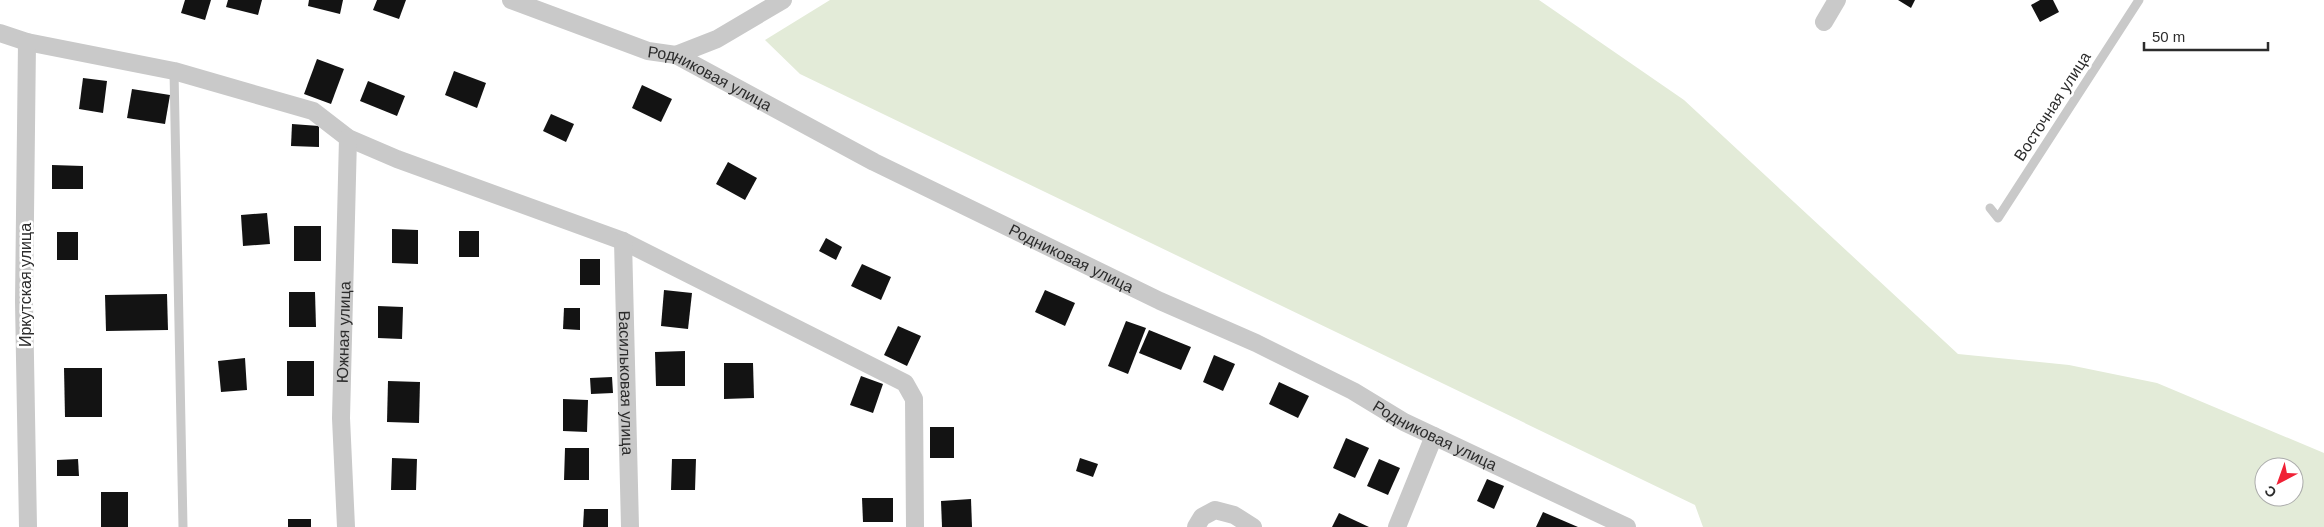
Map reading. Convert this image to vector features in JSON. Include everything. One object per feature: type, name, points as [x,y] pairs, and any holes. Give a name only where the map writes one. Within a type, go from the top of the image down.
[{"type":"street","name":"Родниковая улица","points":[[511,0],[648,51],[676,55],[874,162],[1151,297],[1256,342],[1353,391],[1404,422],[1627,527]]},
{"type":"street","points":[[676,55],[718,39],[783,0]]},
{"type":"street","points":[[1824,22],[1837,0]]},
{"type":"street","points":[[0,33],[28,42],[174,71],[312,111],[348,138],[397,159],[623,241],[905,383],[914,398],[915,527]]},
{"type":"street","name":"Иркутская улица","points":[[28,42],[24,302],[28,527]]},
{"type":"street","name":"Южная улица","points":[[346,527],[341,418],[348,138]]},
{"type":"street","name":"Васильковая улица","points":[[623,241],[630,527]]},
{"type":"street","points":[[1397,527],[1434,436]]},
{"type":"street","points":[[1196,527],[1202,517],[1215,510],[1234,515],[1253,527]]},
{"type":"lane","name":"Восточная улица","points":[[1990,208],[1998,218],[2139,0]]},
{"type":"lane","points":[[174,71],[183,527]]},
{"type":"green space","points":[[830,0],[1539,0],[1684,100],[1958,354],[2069,365],[2157,383],[2324,453],[2324,527],[1703,527],[1695,505],[800,74],[765,40]]},
{"type":"building","points":[[185,0],[211,0],[205,20],[181,13]]},
{"type":"building","points":[[228,0],[262,0],[258,15],[226,7]]},
{"type":"building","points":[[309,0],[343,0],[340,14],[308,6]]},
{"type":"building","points":[[377,0],[406,0],[399,19],[373,10]]},
{"type":"building","points":[[1898,0],[1915,0],[1911,8]]},
{"type":"building","points":[[2040,0],[2053,0],[2059,12],[2040,22],[2031,5]]},
{"type":"building","points":[[317,59],[344,69],[331,104],[304,94]]},
{"type":"building","points":[[454,71],[486,83],[477,108],[445,95]]},
{"type":"building","points":[[83,78],[107,81],[103,113],[79,109]]},
{"type":"building","points":[[368,81],[405,96],[397,116],[360,101]]},
{"type":"building","points":[[642,85],[672,99],[661,122],[632,108]]},
{"type":"building","points":[[132,89],[170,95],[165,124],[127,118]]},
{"type":"building","points":[[551,114],[574,124],[566,142],[543,131]]},
{"type":"building","points":[[292,124],[319,126],[319,147],[291,146]]},
{"type":"building","points":[[728,162],[757,178],[745,200],[716,184]]},
{"type":"building","points":[[52,165],[83,166],[83,189],[52,189]]},
{"type":"building","points":[[267,213],[270,244],[243,246],[241,215]]},
{"type":"building","points":[[294,226],[321,226],[321,261],[294,261]]},
{"type":"building","points":[[392,229],[418,230],[418,264],[392,263]]},
{"type":"building","points":[[459,231],[479,231],[479,257],[459,257]]},
{"type":"building","points":[[57,232],[78,232],[78,260],[57,260]]},
{"type":"building","points":[[826,238],[842,247],[836,260],[819,251]]},
{"type":"building","points":[[580,259],[600,259],[600,285],[580,285]]},
{"type":"building","points":[[862,264],[891,277],[881,300],[851,286]]},
{"type":"building","points":[[664,290],[692,293],[688,329],[661,326]]},
{"type":"building","points":[[1045,290],[1075,303],[1065,326],[1035,312]]},
{"type":"building","points":[[289,292],[315,292],[316,327],[289,327]]},
{"type":"building","points":[[167,294],[168,330],[106,331],[105,295]]},
{"type":"building","points":[[378,306],[403,307],[402,339],[378,338]]},
{"type":"building","points":[[564,308],[580,308],[580,330],[563,329]]},
{"type":"building","points":[[1126,321],[1146,328],[1128,374],[1108,366]]},
{"type":"building","points":[[898,326],[921,336],[907,366],[884,355]]},
{"type":"building","points":[[1149,330],[1191,347],[1181,370],[1139,353]]},
{"type":"building","points":[[685,351],[685,386],[656,386],[655,352]]},
{"type":"building","points":[[1214,355],[1235,364],[1223,391],[1203,382]]},
{"type":"building","points":[[245,358],[247,390],[221,392],[218,361]]},
{"type":"building","points":[[287,361],[314,361],[314,396],[287,396]]},
{"type":"building","points":[[724,363],[753,363],[754,398],[724,399]]},
{"type":"building","points":[[64,368],[102,368],[102,417],[65,417]]},
{"type":"building","points":[[861,376],[883,384],[873,413],[850,405]]},
{"type":"building","points":[[612,377],[613,393],[591,394],[590,378]]},
{"type":"building","points":[[388,381],[420,382],[419,423],[387,422]]},
{"type":"building","points":[[1279,382],[1309,396],[1298,418],[1269,404]]},
{"type":"building","points":[[563,399],[588,400],[587,432],[563,431]]},
{"type":"building","points":[[930,427],[954,427],[954,458],[930,458]]},
{"type":"building","points":[[1346,438],[1369,448],[1355,478],[1333,468]]},
{"type":"building","points":[[565,448],[589,448],[589,480],[564,480]]},
{"type":"building","points":[[392,458],[417,459],[416,490],[391,490]]},
{"type":"building","points":[[1080,458],[1098,464],[1093,477],[1076,471]]},
{"type":"building","points":[[78,459],[79,476],[57,476],[57,460]]},
{"type":"building","points":[[672,459],[696,459],[695,490],[671,490]]},
{"type":"building","points":[[1379,459],[1400,468],[1388,495],[1367,486]]},
{"type":"building","points":[[1487,479],[1504,486],[1494,509],[1477,501]]},
{"type":"building","points":[[101,492],[128,492],[128,527],[101,527]]},
{"type":"building","points":[[862,498],[893,498],[893,522],[863,522]]},
{"type":"building","points":[[971,499],[972,527],[942,527],[941,501]]},
{"type":"building","points":[[584,509],[608,509],[608,527],[583,527]]},
{"type":"building","points":[[1543,512],[1578,527],[1536,527]]},
{"type":"building","points":[[1339,513],[1369,527],[1332,527]]},
{"type":"building","points":[[288,519],[311,519],[311,527],[288,527]]}]
